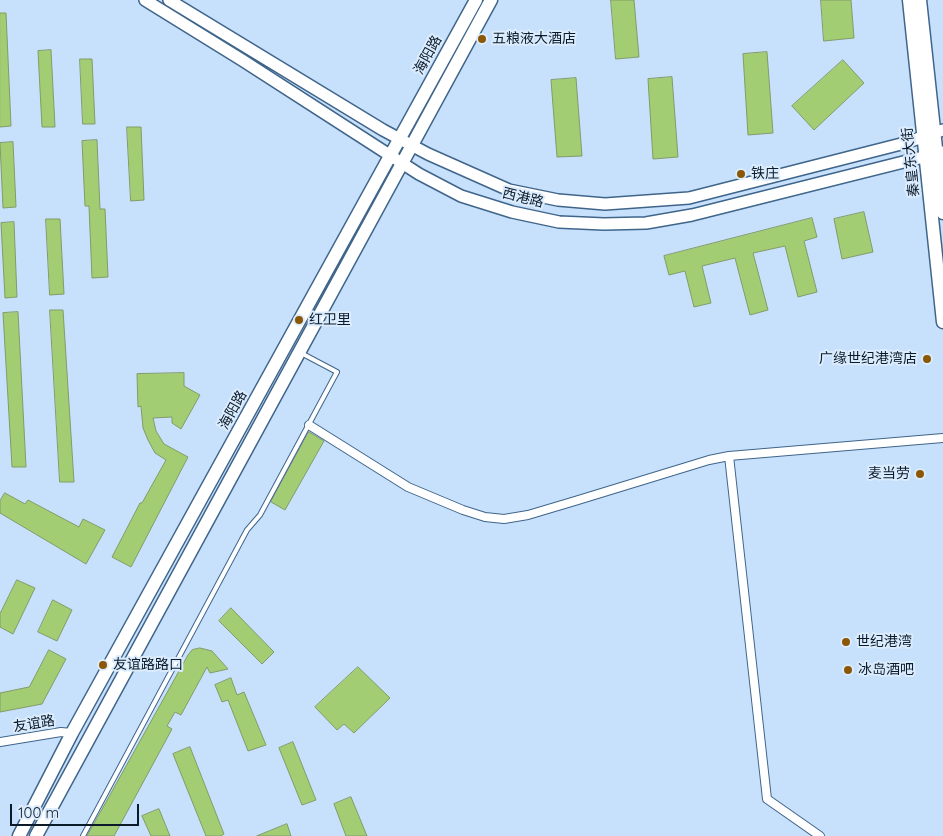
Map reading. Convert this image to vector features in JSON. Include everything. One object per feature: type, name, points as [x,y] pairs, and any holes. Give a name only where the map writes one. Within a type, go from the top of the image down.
[{"type":"main road","name":"西港路","points":[[145,0],[390,156],[461,196],[512,212],[559,222],[646,223],[692,215],[935,154]]},
{"type":"main road","name":"西港路","points":[[169,0],[412,146],[509,190],[558,200],[605,204],[689,198],[934,134]]},
{"type":"main road","name":"海阳路","points":[[20,836],[72,734],[476,0]]},
{"type":"main road","name":"海阳路","points":[[36,836],[491,0]]},
{"type":"main road","name":"秦皇东大街","points":[[909,0],[934,134]]},
{"type":"main road","name":"秦皇东大街","points":[[920,0],[934,134],[943,322]]},
{"type":"main road","name":"秦皇东大街","points":[[935,154],[943,213]]},
{"type":"street","points":[[309,425],[408,487],[463,510],[485,517],[504,519],[547,509],[709,460],[730,456],[943,438]]},
{"type":"street","points":[[730,456],[767,799],[820,836]]},
{"type":"street","name":"友谊路","points":[[0,742],[61,732],[72,734]]},
{"type":"lane","points":[[82,836],[247,530],[260,515],[337,372],[299,352]]},
{"type":"building","points":[[611,0],[634,0],[639,57],[616,59]]},
{"type":"building","points":[[821,0],[851,0],[854,38],[824,41]]},
{"type":"building","points":[[0,13],[6,13],[11,126],[0,127]]},
{"type":"building","points":[[51,50],[55,127],[42,127],[38,51]]},
{"type":"building","points":[[767,52],[773,133],[748,135],[743,54]]},
{"type":"building","points":[[80,59],[92,59],[95,124],[83,124]]},
{"type":"building","points":[[843,60],[864,83],[814,130],[792,106]]},
{"type":"building","points":[[672,77],[678,157],[653,159],[648,79]]},
{"type":"building","points":[[576,78],[582,156],[557,157],[551,80]]},
{"type":"building","points":[[127,127],[141,127],[144,200],[131,201]]},
{"type":"building","points":[[97,140],[100,209],[105,209],[108,277],[92,278],[89,206],[85,206],[82,141]]},
{"type":"building","points":[[13,142],[16,207],[3,208],[0,143]]},
{"type":"building","points":[[864,212],[873,252],[842,259],[834,219]]},
{"type":"building","points":[[812,218],[817,237],[804,241],[817,292],[798,297],[785,246],[753,253],[768,310],[750,315],[735,258],[702,266],[711,303],[694,307],[685,271],[669,275],[664,256]]},
{"type":"building","points":[[46,219],[60,219],[64,294],[50,295]]},
{"type":"building","points":[[14,222],[17,297],[5,298],[1,223]]},
{"type":"building","points":[[50,310],[63,310],[74,482],[60,482]]},
{"type":"building","points":[[18,312],[26,467],[12,467],[3,313]]},
{"type":"building","points":[[184,373],[184,386],[200,395],[181,429],[172,423],[172,417],[153,418],[156,431],[164,444],[188,457],[131,567],[112,557],[140,503],[142,503],[166,460],[155,453],[143,428],[141,406],[138,407],[137,374]]},
{"type":"building","points":[[309,432],[324,441],[285,510],[271,502]]},
{"type":"building","points":[[5,493],[25,504],[28,500],[79,527],[83,519],[105,530],[86,564],[0,513],[0,501]]},
{"type":"building","points":[[17,580],[35,588],[13,634],[0,627],[0,614]]},
{"type":"building","points":[[53,600],[72,610],[57,641],[38,632]]},
{"type":"building","points":[[231,608],[274,652],[262,664],[219,621]]},
{"type":"building","points":[[200,648],[212,651],[228,669],[210,673],[207,667],[181,715],[175,712],[167,726],[172,729],[114,836],[87,836],[188,655],[192,650]]},
{"type":"building","points":[[49,650],[66,659],[42,704],[0,712],[0,693],[29,687]]},
{"type":"building","points":[[358,667],[390,698],[354,733],[344,724],[337,730],[315,707]]},
{"type":"building","points":[[231,678],[237,695],[244,692],[266,745],[248,751],[228,700],[222,702],[215,685]]},
{"type":"building","points":[[293,742],[316,800],[302,805],[279,748]]},
{"type":"building","points":[[190,747],[224,834],[221,836],[206,836],[173,754]]},
{"type":"building","points":[[351,797],[367,836],[346,836],[334,804]]},
{"type":"building","points":[[159,809],[170,836],[151,836],[142,816]]},
{"type":"building","points":[[287,824],[291,836],[257,836]]},
{"type":"place","name":"五粮液大酒店","points":[[482,39]]},
{"type":"place","name":"铁庄","points":[[741,174]]},
{"type":"place","name":"红卫里","points":[[299,320]]},
{"type":"place","name":"广缘世纪港湾店","points":[[927,359]]},
{"type":"place","name":"麦当劳","points":[[920,474]]},
{"type":"place","name":"世纪港湾","points":[[846,642]]},
{"type":"place","name":"友谊路路口","points":[[103,665]]},
{"type":"place","name":"冰岛酒吧","points":[[848,670]]}]
